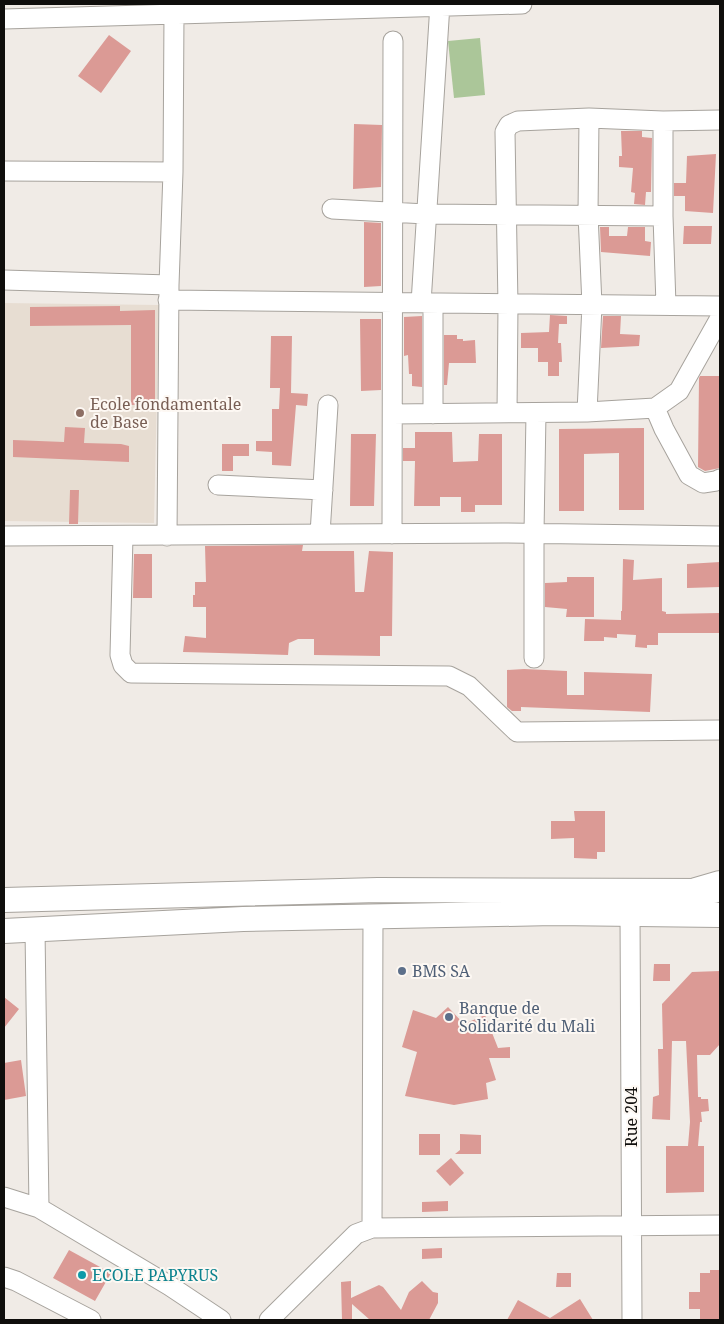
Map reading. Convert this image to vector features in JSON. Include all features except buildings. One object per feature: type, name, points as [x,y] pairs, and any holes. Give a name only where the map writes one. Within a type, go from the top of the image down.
[{"type":"main road","points":[[4,900],[378,890],[712,889]]},
{"type":"main road","points":[[4,931],[243,919],[554,913],[720,915]]},
{"type":"street","points":[[4,19],[167,11],[522,4]]},
{"type":"street","points":[[433,414],[427,303],[426,214],[440,5]]},
{"type":"street","points":[[167,11],[173,172],[169,292],[167,536]]},
{"type":"street","points":[[392,534],[393,41]]},
{"type":"street","points":[[586,412],[592,305],[588,214],[588,118]]},
{"type":"street","points":[[508,413],[505,132],[509,125],[518,121],[588,118],[663,121],[720,120]]},
{"type":"street","points":[[663,121],[663,216],[666,305]]},
{"type":"street","points":[[4,171],[173,172]]},
{"type":"street","points":[[332,209],[426,214],[663,216]]},
{"type":"street","points":[[4,280],[169,292],[393,303],[720,306]]},
{"type":"street","points":[[392,414],[586,412],[655,408],[679,391],[720,318]]},
{"type":"street","points":[[320,534],[328,404]]},
{"type":"street","points":[[655,408],[689,475],[703,483],[716,482],[720,479]]},
{"type":"street","points":[[534,658],[536,413]]},
{"type":"street","points":[[218,485],[323,490]]},
{"type":"street","points":[[4,536],[534,533],[720,536]]},
{"type":"street","points":[[123,536],[120,655],[123,665],[130,674],[449,676],[469,686],[517,732],[720,730]]},
{"type":"street","name":"Rue 204","points":[[630,914],[632,1320]]},
{"type":"street","points":[[372,1228],[373,917]]},
{"type":"street","points":[[35,930],[39,1208]]},
{"type":"street","points":[[4,1197],[39,1208],[170,1286],[221,1320]]},
{"type":"street","points":[[269,1320],[356,1234],[372,1228],[720,1225]]},
{"type":"street","points":[[4,1277],[16,1281],[91,1320]]},
{"type":"shaded area","name":"Ecole fondamentale de Base","points":[[4,303],[159,305],[154,523],[4,521]]},
{"type":"green space","points":[[480,38],[485,95],[454,98],[448,41]]},
{"type":"place","name":"Ecole fondamentale de Base","points":[[80,413]]},
{"type":"place","name":"BMS SA","points":[[402,971]]},
{"type":"place","name":"Banque de Solidarité du Mali","points":[[449,1017]]},
{"type":"place","name":"ECOLE PAPYRUS","points":[[82,1275]]}]
